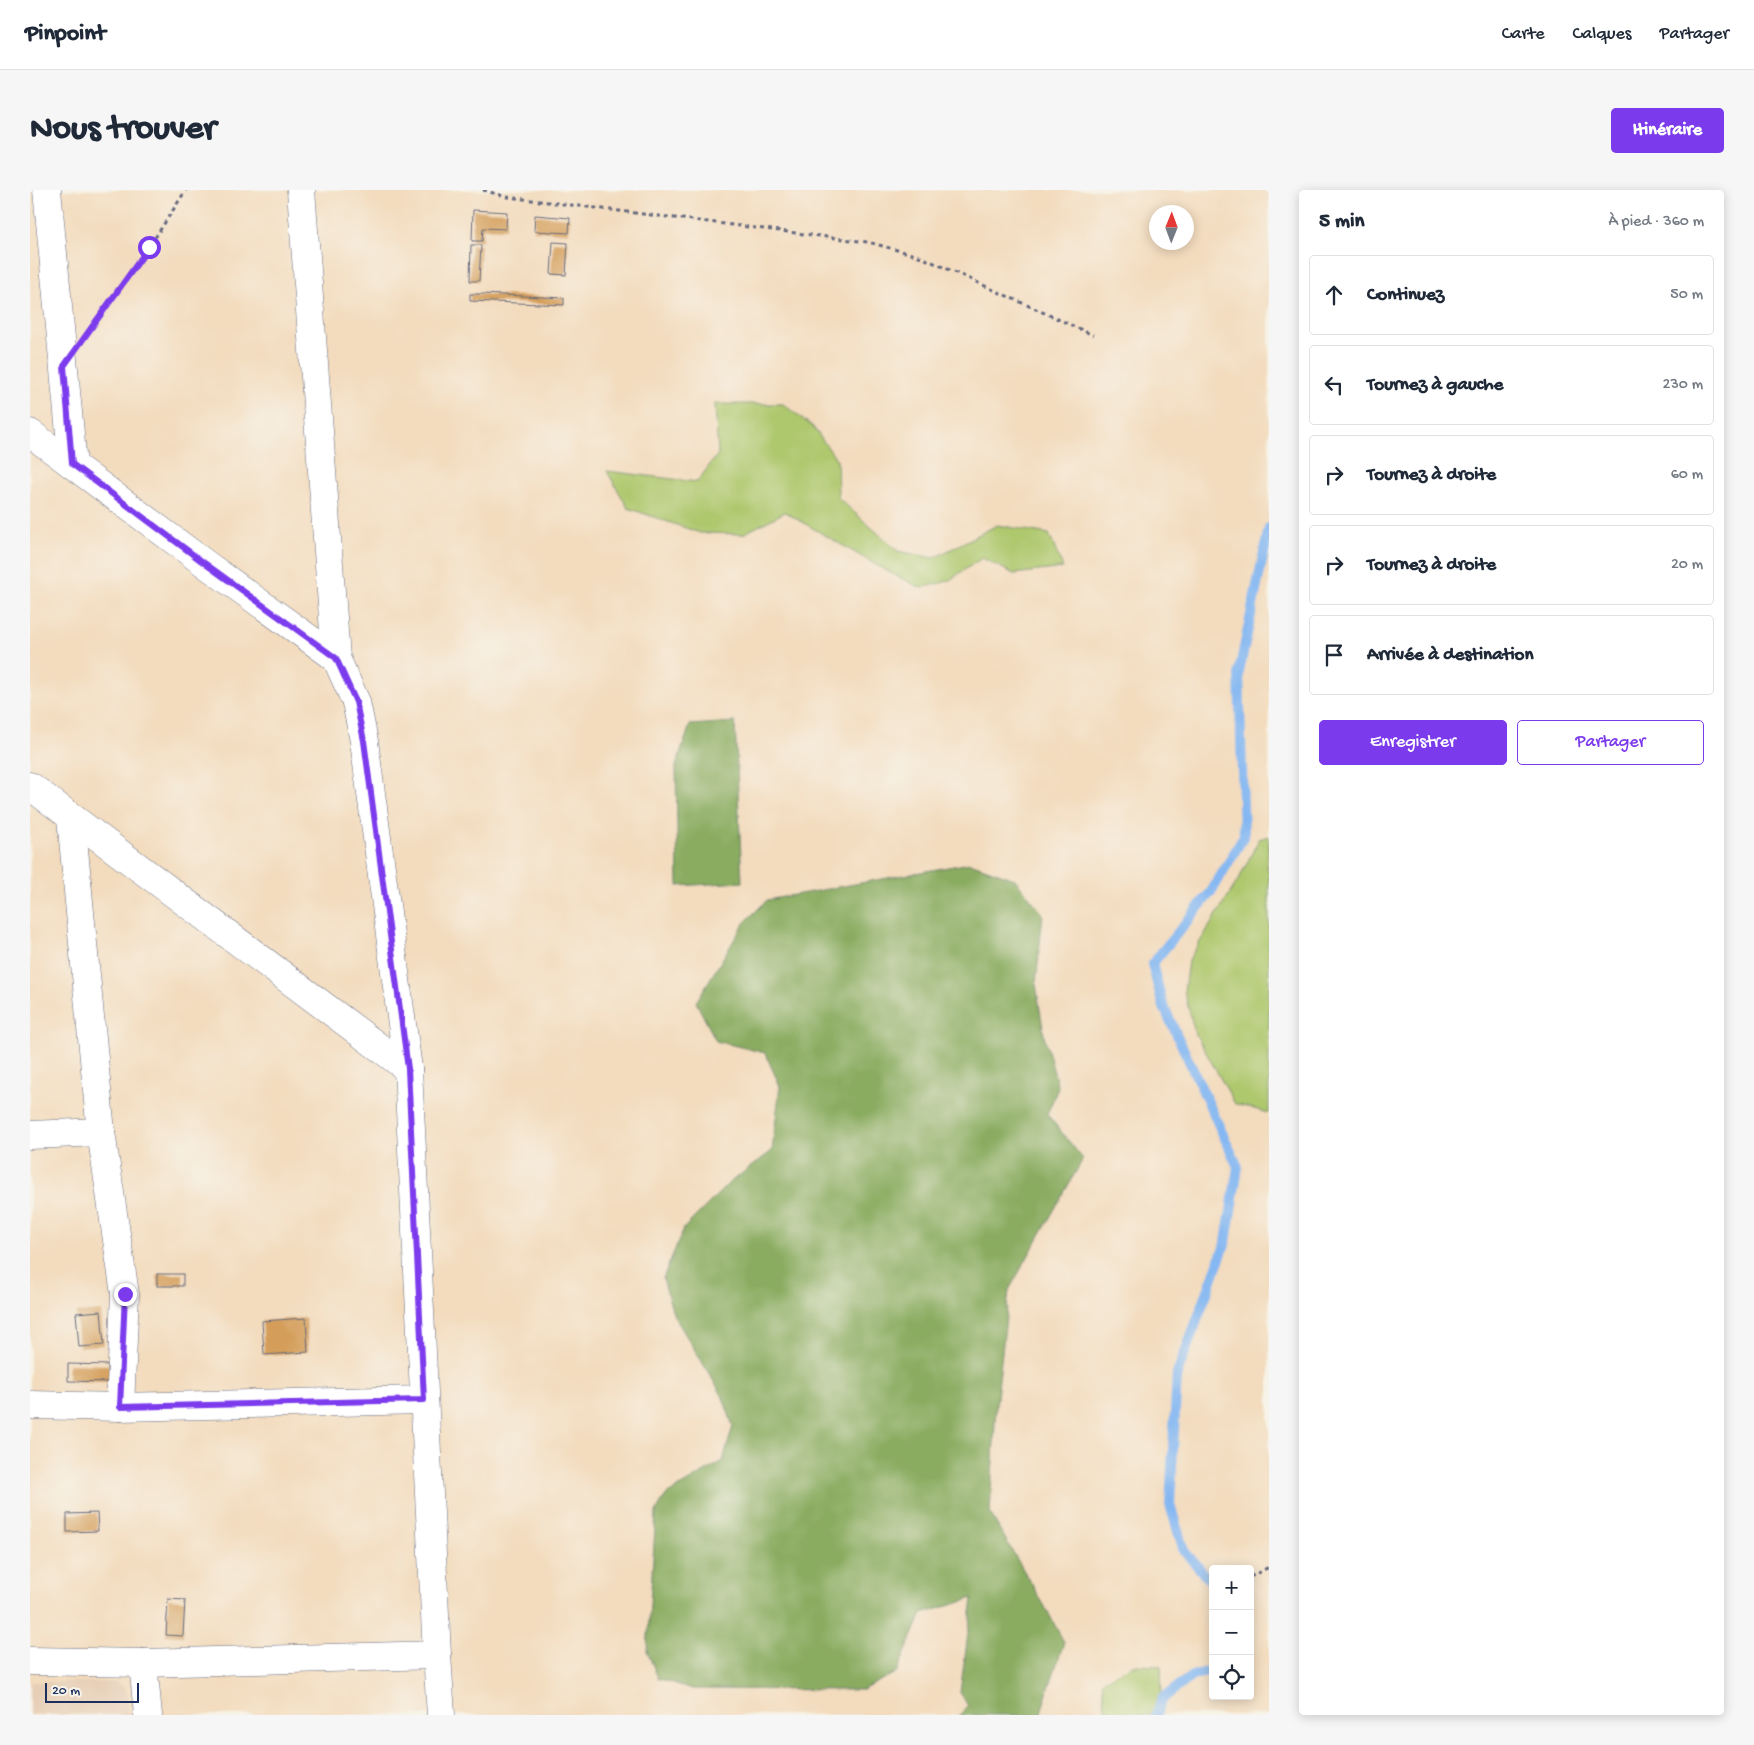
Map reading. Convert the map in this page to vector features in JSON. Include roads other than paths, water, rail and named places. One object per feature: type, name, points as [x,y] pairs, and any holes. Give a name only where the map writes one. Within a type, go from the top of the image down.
[{"type":"street","points":[[47,190],[72,464]]},
{"type":"street","points":[[301,190],[336,658],[356,702],[364,741],[408,1069],[441,1715]]},
{"type":"street","points":[[30,433],[336,658]]},
{"type":"street","points":[[30,786],[408,1069]]},
{"type":"street","points":[[72,818],[101,1132],[125,1294],[120,1407]]},
{"type":"street","points":[[30,1135],[101,1132]]},
{"type":"street","points":[[30,1406],[120,1407],[424,1400]]},
{"type":"street","points":[[30,1661],[143,1663],[437,1655]]},
{"type":"street","points":[[143,1663],[148,1715]]},
{"type":"waterway","points":[[1209,1579],[1184,1551],[1170,1505],[1177,1374],[1226,1242],[1238,1167],[1163,1005],[1152,964],[1211,892],[1244,836],[1239,672],[1269,528]]},
{"type":"waterway","points":[[1156,1715],[1162,1699],[1192,1676],[1209,1671]]}]
